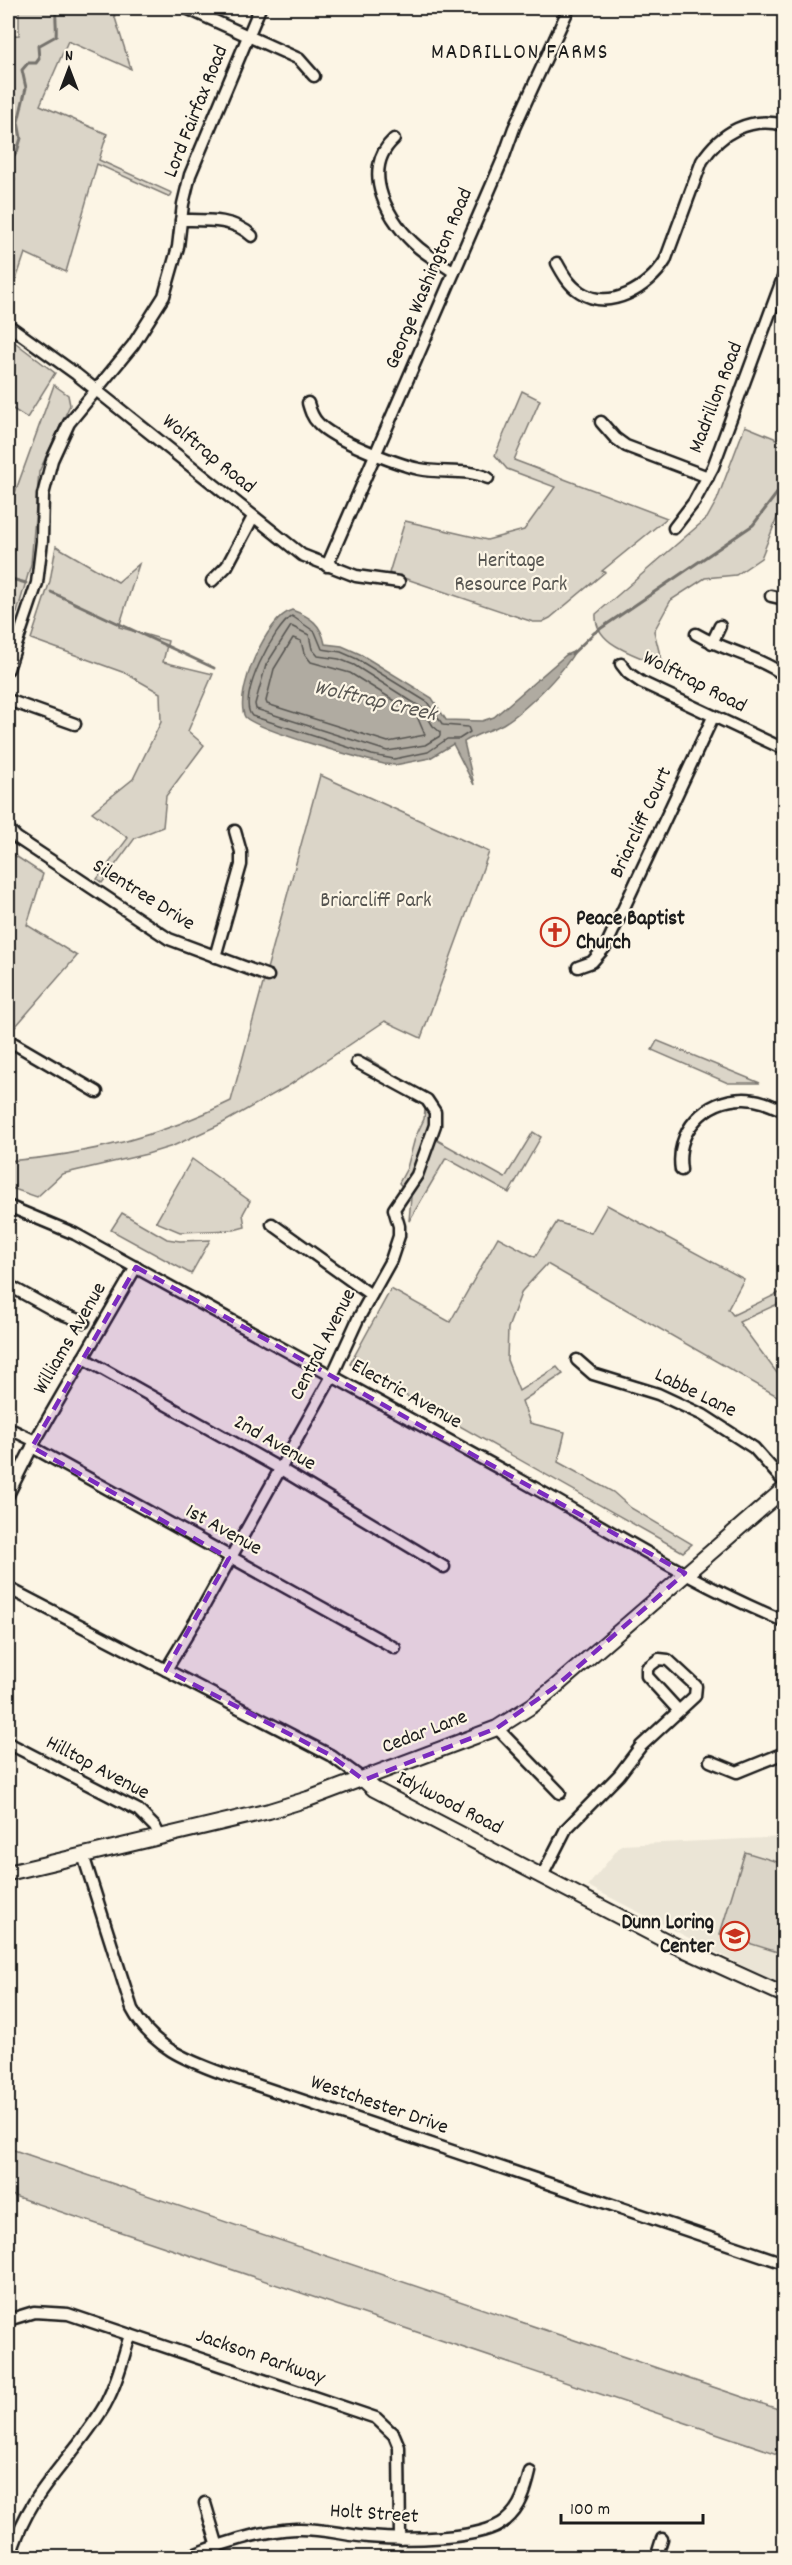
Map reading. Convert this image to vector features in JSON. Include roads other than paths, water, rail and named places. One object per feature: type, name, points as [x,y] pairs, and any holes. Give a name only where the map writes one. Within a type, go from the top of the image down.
[{"type":"main road","name":"Cedar Lane","points":[[8,1873],[269,1811],[364,1780],[497,1728],[533,1705],[555,1687],[784,1489]]},
{"type":"main road","name":"Idylwood Road","points":[[364,1780],[374,1789],[674,1945],[784,1995]]},
{"type":"street","points":[[186,8],[299,59],[314,76]]},
{"type":"street","name":"Lord Fairfax Road","points":[[96,391],[132,345],[164,296],[178,248],[190,175],[260,8]]},
{"type":"street","name":"George Washington Road","points":[[327,566],[503,159],[514,128],[569,8]]},
{"type":"street","points":[[557,263],[572,285],[584,295],[596,298],[619,297],[643,286],[658,272],[668,255],[702,161],[709,150],[729,132],[743,125],[769,122],[784,125]]},
{"type":"street","points":[[394,139],[381,154],[377,168],[382,196],[388,211],[407,237],[420,249],[454,272]]},
{"type":"street","points":[[181,220],[228,222],[243,227],[252,236]]},
{"type":"street","name":"Madrillon Road","points":[[674,528],[694,502],[708,477],[784,275]]},
{"type":"street","name":"Wolftrap Road","points":[[8,325],[96,391],[302,555],[368,579],[399,582]]},
{"type":"street","points":[[8,669],[36,583],[40,562],[43,495],[52,460],[69,423],[96,391]]},
{"type":"street","points":[[308,403],[312,414],[324,429],[375,454],[420,469],[468,472],[488,478]]},
{"type":"street","points":[[602,422],[615,438],[626,446],[708,477]]},
{"type":"street","points":[[212,581],[227,566],[253,517]]},
{"type":"street","points":[[771,596],[784,599]]},
{"type":"street","points":[[712,644],[720,626]]},
{"type":"street","points":[[696,634],[712,644],[758,659],[784,675]]},
{"type":"street","name":"Wolftrap Road","points":[[621,664],[628,673],[641,682],[784,749]]},
{"type":"street","points":[[8,700],[75,724]]},
{"type":"street","name":"Briarcliff Court","points":[[578,967],[592,962],[606,946],[713,717]]},
{"type":"street","name":"Silentree Drive","points":[[8,829],[17,838],[158,932],[185,946],[268,976]]},
{"type":"street","points":[[215,957],[241,864],[236,831]]},
{"type":"street","points":[[8,1040],[97,1092]]},
{"type":"street","name":"Central Avenue","points":[[166,1670],[332,1376],[371,1295],[398,1246],[399,1226],[393,1209],[417,1175],[435,1120],[435,1113],[426,1100],[357,1062]]},
{"type":"street","points":[[681,1170],[679,1159],[683,1137],[688,1128],[707,1110],[729,1101],[742,1099],[767,1103],[784,1111]]},
{"type":"street","name":"Electric Avenue","points":[[8,1206],[75,1234],[685,1573],[747,1606],[784,1622]]},
{"type":"street","points":[[272,1224],[371,1295]]},
{"type":"street","name":"Williams Avenue","points":[[8,1495],[34,1444],[136,1267]]},
{"type":"street","points":[[8,1285],[57,1312],[84,1322]]},
{"type":"street","points":[[53,1325],[57,1312]]},
{"type":"street","name":"2nd Avenue","points":[[83,1358],[279,1468],[444,1568]]},
{"type":"street","name":"Labbe Lane","points":[[577,1360],[593,1374],[658,1394],[712,1421],[754,1448],[784,1482]]},
{"type":"street","name":"1st Avenue","points":[[8,1428],[229,1558],[394,1648]]},
{"type":"street","name":"Idylwood Road","points":[[8,1588],[330,1755],[364,1780]]},
{"type":"street","points":[[542,1876],[566,1829],[619,1775],[641,1746],[695,1696],[696,1686],[668,1660],[659,1659],[647,1668],[647,1676],[678,1710]]},
{"type":"street","points":[[497,1728],[560,1793]]},
{"type":"street","name":"Hilltop Avenue","points":[[8,1743],[138,1810],[151,1822],[160,1837]]},
{"type":"street","points":[[711,1761],[737,1772],[784,1753]]},
{"type":"street","name":"Westchester Drive","points":[[83,1855],[132,2009],[146,2031],[174,2053],[224,2074],[784,2263]]},
{"type":"street","name":"Jackson Parkway","points":[[8,2320],[34,2312],[50,2311],[68,2314],[376,2418],[386,2425],[393,2435],[400,2455],[400,2539]]},
{"type":"street","points":[[10,2558],[23,2518],[35,2497],[106,2403],[130,2335]]},
{"type":"street","name":"Holt Street","points":[[186,2558],[270,2533],[295,2529],[400,2539],[446,2536],[497,2526],[507,2519],[517,2507],[530,2472]]},
{"type":"street","points":[[205,2503],[218,2547]]},
{"type":"street","points":[[656,2558],[662,2539]]},
{"type":"water","points":[[292,610],[305,615],[318,626],[325,644],[342,646],[360,654],[432,698],[446,720],[482,721],[494,717],[566,655],[575,651],[552,681],[522,710],[503,724],[464,742],[474,785],[453,744],[430,758],[395,765],[384,764],[289,736],[254,723],[245,717],[244,692],[255,658],[272,626]]},
{"type":"waterway","points":[[8,192],[14,179],[10,161],[17,152],[21,138],[18,122],[26,88],[22,70],[28,63],[36,63],[39,59],[38,46],[56,36],[56,8]]},
{"type":"waterway","points":[[572,654],[594,633],[753,525],[784,484]]},
{"type":"waterway","name":"Wolftrap Creek","points":[[8,578],[26,583]]},
{"type":"waterway","name":"Wolftrap Creek","points":[[51,592],[214,668]]},
{"type":"place","name":"Peace Baptist Church","points":[[555,932]]},
{"type":"place","name":"Dunn Loring Center","points":[[735,1936]]},
{"type":"district","name":"MADRILLON FARMS","points":[[520,53]]},
{"type":"park label","name":"Heritage Resource Park","points":[[511,574]]},
{"type":"park label","name":"Briarcliff Park","points":[[376,902]]}]
